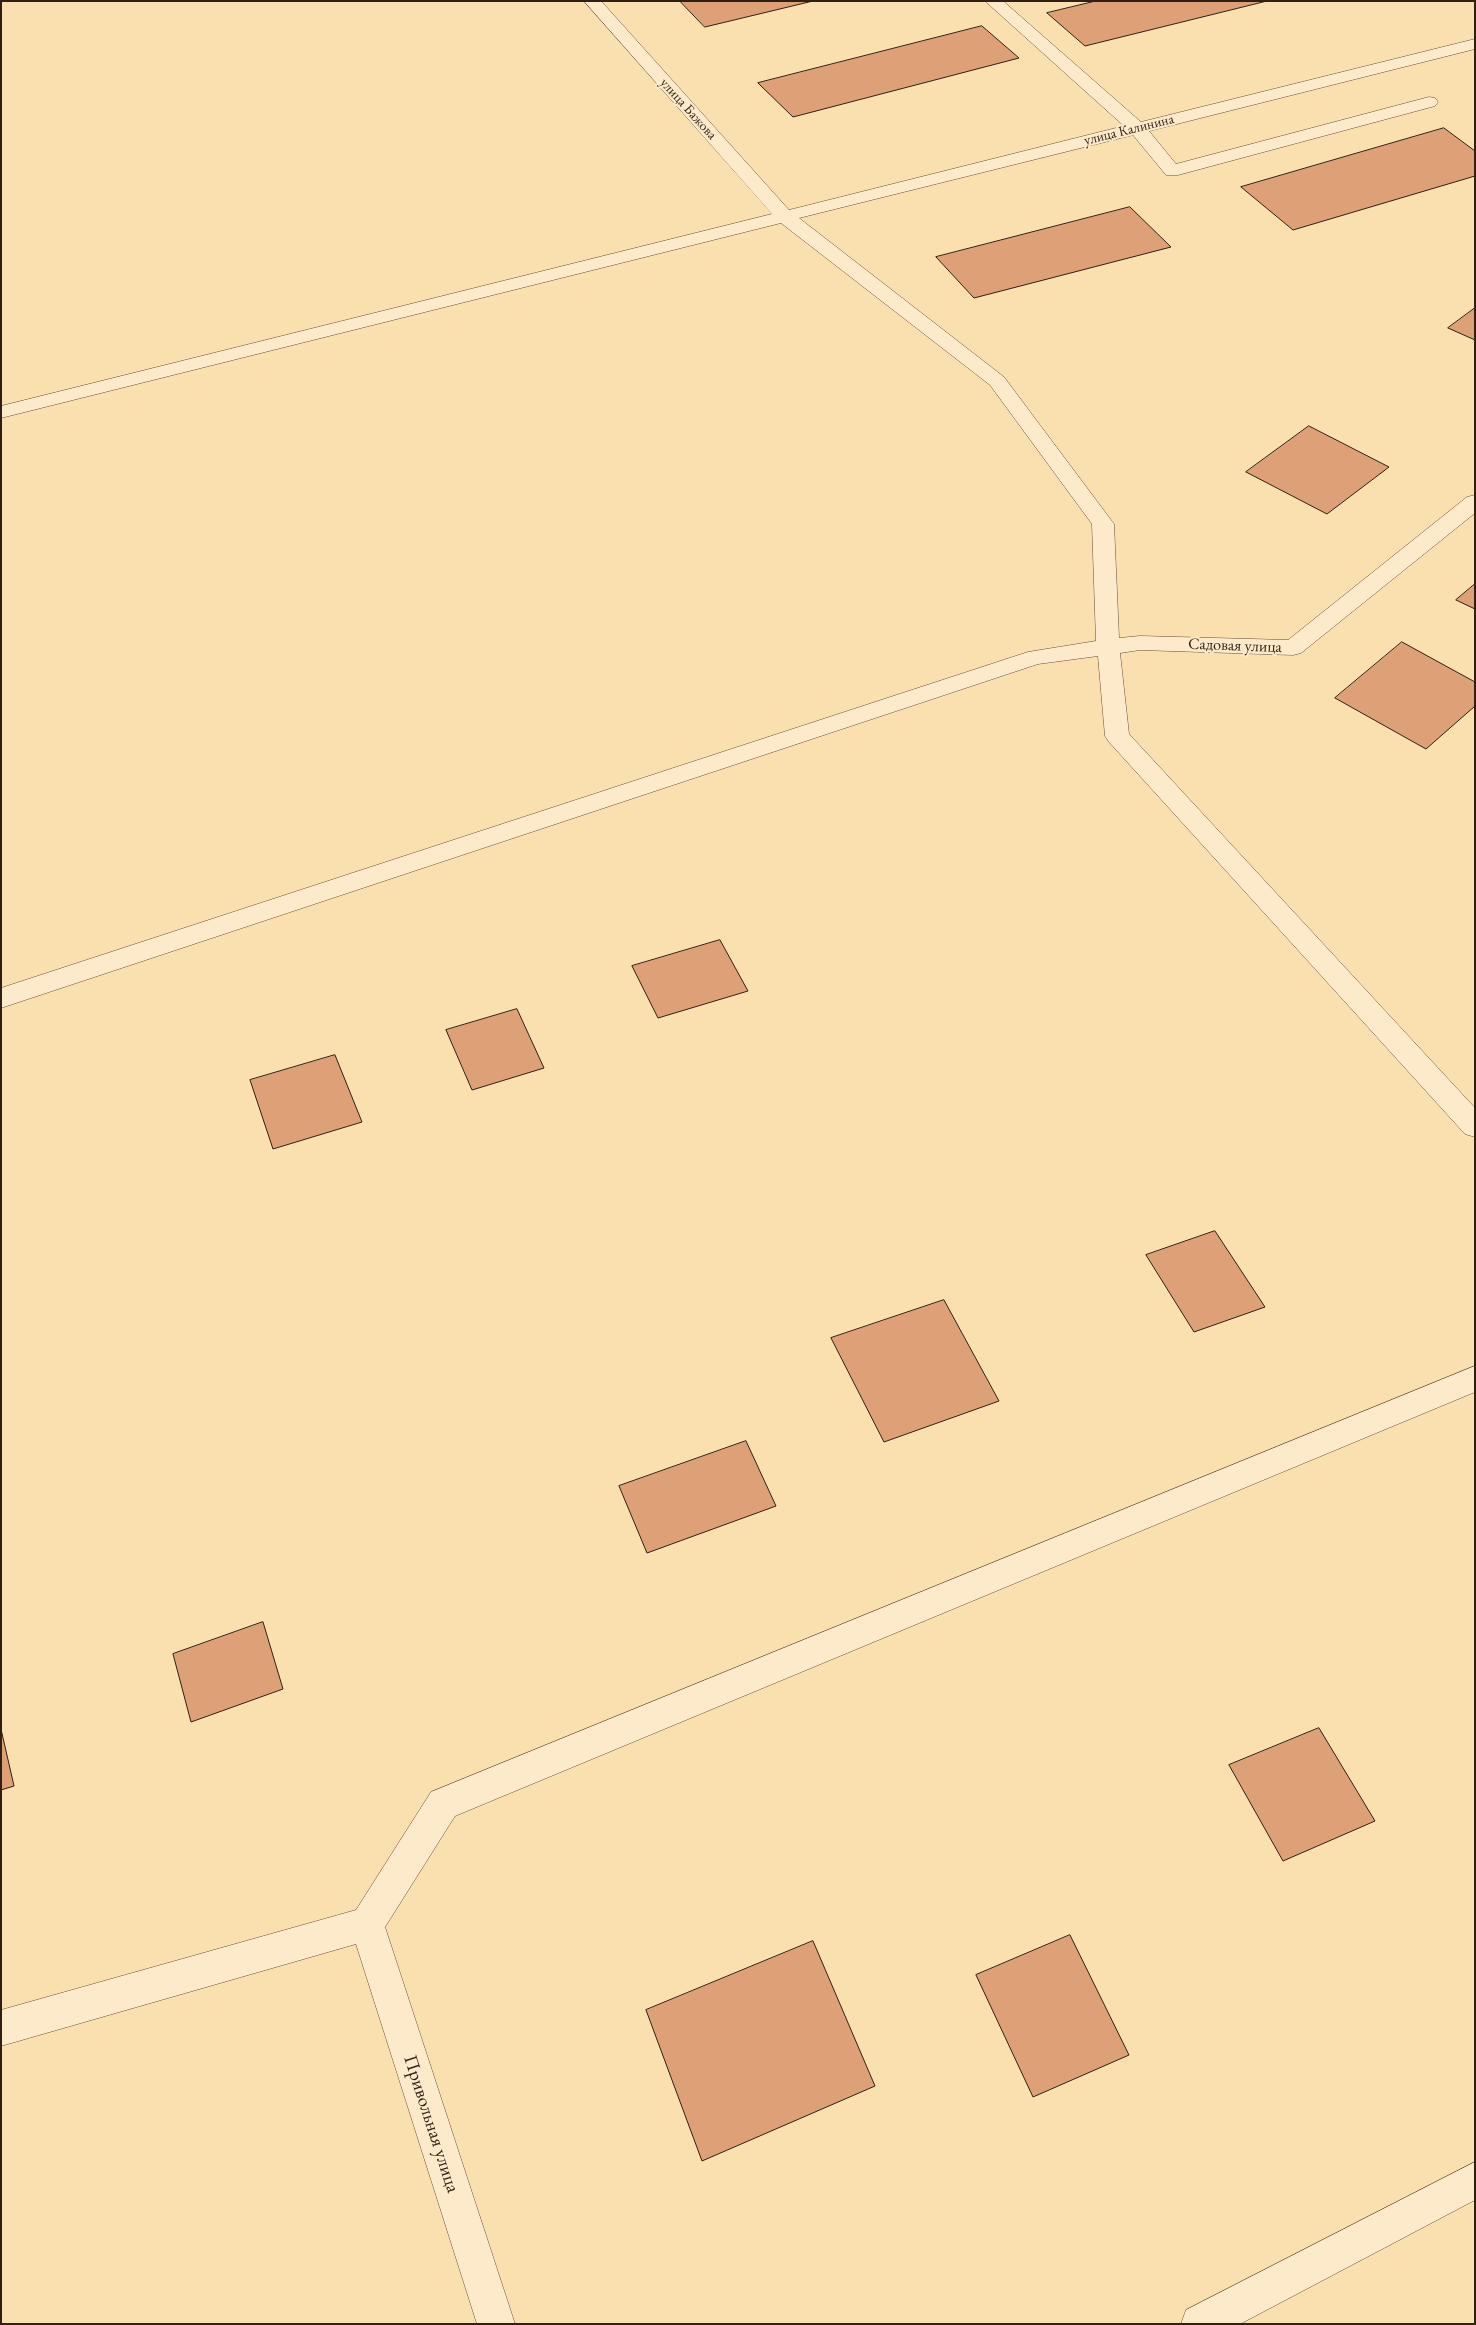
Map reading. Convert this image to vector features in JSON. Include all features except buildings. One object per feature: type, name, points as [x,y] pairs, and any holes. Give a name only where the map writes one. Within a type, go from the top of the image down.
[{"type":"street","name":"улица Бажова","points":[[592,1],[784,216],[997,381],[1103,524],[1108,647],[1117,736],[1475,1126]]},
{"type":"street","points":[[993,1],[1137,128],[1172,171],[1429,102]]},
{"type":"street","name":"улица Калинина","points":[[1,412],[1475,44]]},
{"type":"street","name":"Садовая улица","points":[[1,998],[1036,657],[1140,643],[1293,648],[1475,502]]},
{"type":"street","points":[[1,2028],[367,1924],[443,1804],[1475,1379]]},
{"type":"street","name":"Привольная улица","points":[[367,1924],[496,2324]]},
{"type":"street","points":[[1200,2324],[1475,2180]]}]
